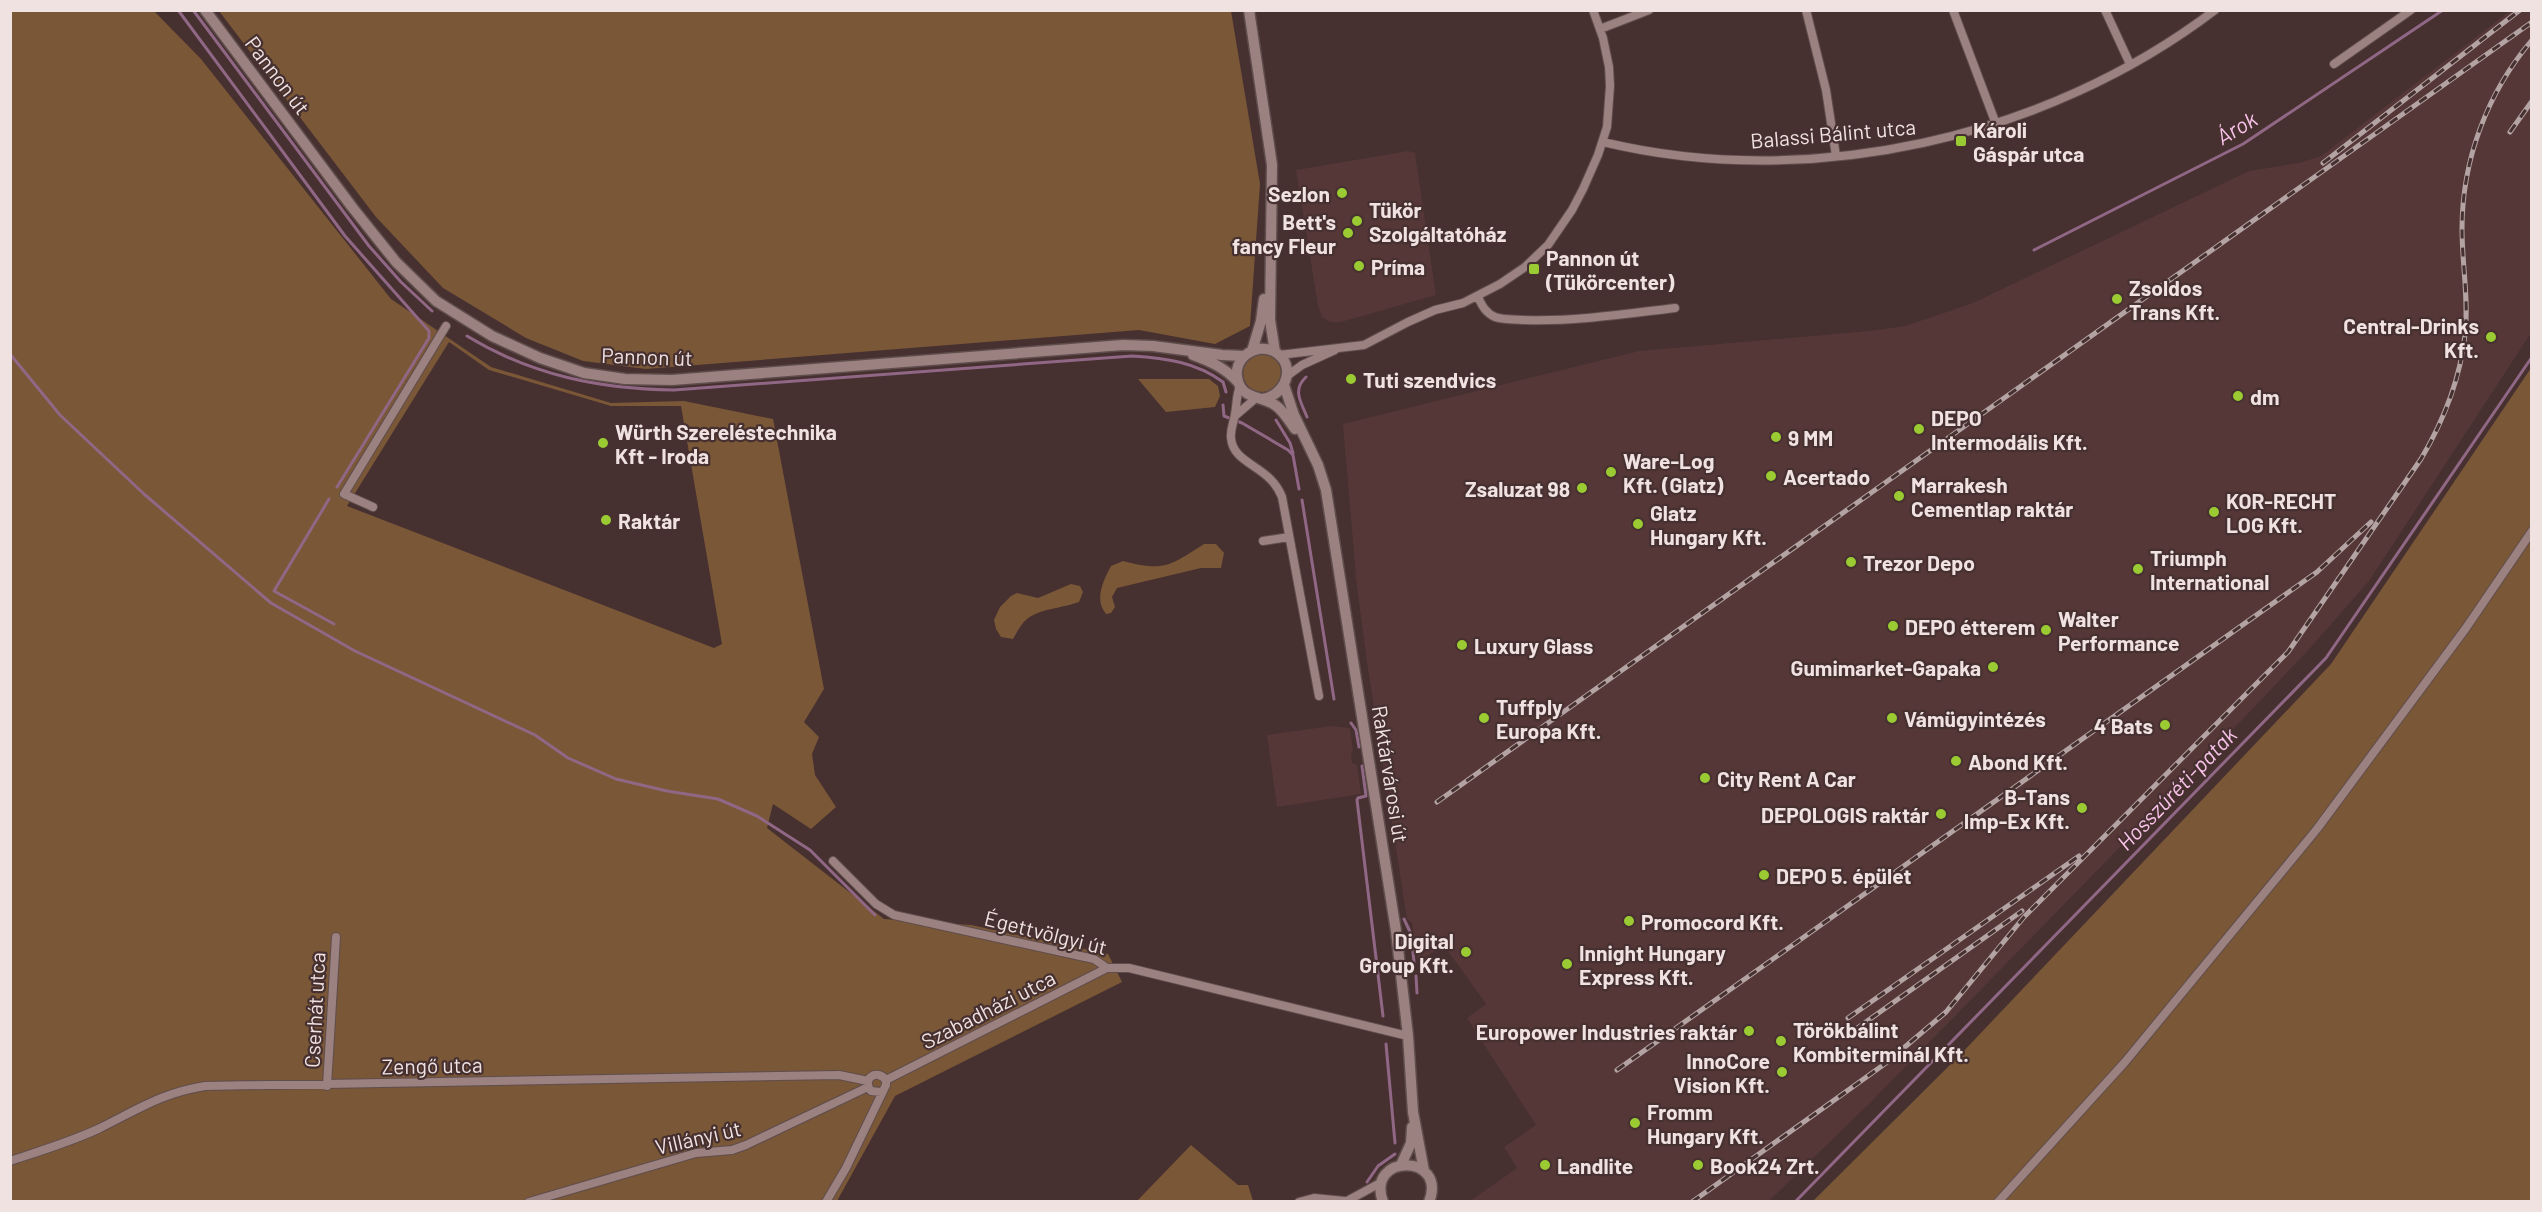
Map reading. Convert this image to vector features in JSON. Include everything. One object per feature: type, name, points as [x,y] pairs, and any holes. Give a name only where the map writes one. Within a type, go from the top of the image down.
[{"type":"main road","name":"Pannon út","points":[[205,10],[352,207],[396,262],[436,301],[492,336],[540,358],[584,373],[625,379],[672,380],[1123,345],[1173,348],[1222,355],[1248,353]]},
{"type":"main road","points":[[1239,384],[1237,368],[1248,353],[1261,321],[1270,248],[1273,185],[1271,154],[1249,10]]},
{"type":"main road","name":"Raktárvárosi út","points":[[1270,248],[1270,329],[1276,354],[1285,365],[1294,415],[1318,465],[1328,500],[1384,851],[1408,1036],[1413,1112],[1424,1171],[1431,1184],[1429,1202]]},
{"type":"main road","name":"Pannon út","points":[[1173,348],[1214,363],[1229,372],[1239,384]]},
{"type":"main road","points":[[1248,353],[1263,349],[1276,354]]},
{"type":"main road","points":[[1259,399],[1278,393],[1286,380]]},
{"type":"main road","name":"Raktárvárosi út","points":[[1239,384],[1247,394],[1281,410],[1308,445]]},
{"type":"main road","name":"Raktárvárosi út","points":[[1382,1182],[1391,1169],[1401,1165],[1411,1143],[1413,1112]]},
{"type":"main road","points":[[1401,1165],[1416,1166],[1424,1171]]},
{"type":"main road","points":[[1382,1182],[1380,1191],[1383,1202]]},
{"type":"street","points":[[1286,380],[1302,365],[1336,350],[1364,345],[1435,310],[1478,297],[1525,267],[1553,238],[1577,200],[1604,142],[1610,86],[1606,48],[1593,10]]},
{"type":"street","points":[[1600,28],[1649,10]]},
{"type":"street","points":[[1806,10],[1826,90],[1836,156]]},
{"type":"street","points":[[1953,10],[1996,124]]},
{"type":"street","points":[[2105,10],[2130,64]]},
{"type":"street","name":"Balassi Bálint utca","points":[[1604,142],[1684,155],[1745,160],[1836,156],[1924,144],[1996,124],[2067,96],[2130,64],[2198,24],[2215,10]]},
{"type":"street","points":[[2334,64],[2410,10]]},
{"type":"street","points":[[1478,297],[1488,314],[1508,319],[1538,320],[1675,308]]},
{"type":"street","points":[[374,507],[344,494],[446,326]]},
{"type":"street","points":[[1276,354],[1336,350]]},
{"type":"street","points":[[1239,384],[1235,416],[1231,427],[1233,447],[1242,459],[1259,468],[1275,482],[1282,497],[1319,696]]},
{"type":"street","points":[[1235,416],[1259,399]]},
{"type":"street","points":[[1998,1202],[2125,1062],[2318,829],[2466,628],[2532,531]]},
{"type":"street","points":[[1263,541],[1289,537]]},
{"type":"street","name":"Égettvölgyi út","points":[[833,861],[876,904],[894,915],[1094,958],[1107,968],[1129,968],[1408,1036]]},
{"type":"street","name":"Cserhát utca","points":[[327,1086],[336,937]]},
{"type":"street","name":"Szabadházi utca","points":[[886,1080],[1107,968]]},
{"type":"street","points":[[826,1202],[886,1085],[886,1080],[877,1074],[868,1084],[871,1091],[881,1092]]},
{"type":"street","name":"Zengő utca","points":[[10,1161],[78,1138],[142,1105],[184,1090],[222,1085],[327,1086],[839,1075],[868,1084]]},
{"type":"street","name":"Villányi út","points":[[529,1202],[696,1153],[732,1150],[868,1084]]},
{"type":"street","points":[[1299,1202],[1314,1198],[1348,1201],[1382,1182]]},
{"type":"shaded area","points":[[11,11],[154,11],[201,59],[391,299],[491,367],[611,403],[684,401],[773,419],[824,689],[804,722],[819,737],[812,754],[815,775],[836,807],[811,829],[773,804],[767,828],[884,919],[971,925],[1108,954],[1122,982],[895,1096],[837,1201],[11,1201]],"holes":[[[449,342],[489,370],[611,406],[681,406],[722,644],[714,648],[347,506]]]},
{"type":"shaded area","points":[[219,11],[1231,11],[1260,184],[1250,326],[1215,344],[1139,330],[646,369],[583,361],[526,338],[443,288],[376,217]]},
{"type":"shaded area","points":[[2510,11],[2531,11],[2531,333],[2369,581],[2313,645],[2168,798],[1870,1103],[1769,1201],[1470,1201],[1517,1168],[1504,1147],[1536,1125],[1467,1018],[1486,1004],[1466,976],[1444,946],[1418,961],[1412,923],[1407,919],[1366,656],[1356,578],[1343,424],[1639,351],[1905,326],[1973,303],[2249,171],[2299,163],[2321,156]]},
{"type":"shaded area","points":[[1408,151],[1415,153],[1436,295],[1341,322],[1330,322],[1322,317],[1318,306],[1296,170]]},
{"type":"shaded area","points":[[1262,354],[1275,360],[1281,373],[1275,386],[1262,392],[1249,386],[1243,373],[1249,360]]},
{"type":"shaded area","points":[[2531,368],[2531,1201],[1812,1202],[1959,1056],[2331,664]]},
{"type":"shaded area","points":[[1138,379],[1209,379],[1218,386],[1220,396],[1215,407],[1166,412]]},
{"type":"shaded area","points":[[1204,544],[1216,544],[1224,553],[1221,568],[1201,568],[1117,588],[1112,597],[1115,607],[1111,613],[1106,614],[1102,609],[1101,590],[1111,566],[1123,561],[1148,566],[1166,565]]},
{"type":"shaded area","points":[[1071,584],[1080,586],[1083,592],[1079,602],[1038,613],[1025,621],[1013,639],[1001,637],[994,620],[1000,607],[1011,596],[1017,593],[1038,598]]},
{"type":"shaded area","points":[[1331,726],[1350,728],[1352,763],[1357,765],[1361,794],[1277,807],[1267,735]]},
{"type":"shaded area","points":[[1191,1145],[1238,1185],[1248,1185],[1253,1201],[1137,1201]]},
{"type":"waterway","points":[[178,10],[345,236],[429,331],[429,338],[337,487]]},
{"type":"waterway","points":[[193,10],[369,246],[401,282],[432,311]]},
{"type":"waterway","name":"Árok","points":[[2034,250],[2243,144],[2443,10]]},
{"type":"waterway","points":[[467,336],[516,361],[541,370],[592,383],[646,389],[674,390],[1132,356],[1168,360],[1202,370],[1223,382],[1226,392]]},
{"type":"waterway","points":[[10,354],[60,415],[144,494],[271,603],[355,651],[535,735],[568,758],[616,779],[667,791],[718,799],[757,816],[810,850],[875,915]]},
{"type":"waterway","name":"Hosszúréti-patak","points":[[1795,1202],[2326,658],[2532,357]]},
{"type":"waterway","points":[[1306,377],[1299,387],[1299,396],[1307,417]]},
{"type":"waterway","points":[[1223,405],[1224,416],[1242,423],[1293,455],[1299,489]]},
{"type":"waterway","points":[[1276,420],[1290,443],[1293,453]]},
{"type":"waterway","points":[[329,499],[274,591],[334,624]]},
{"type":"waterway","points":[[1302,500],[1334,699]]},
{"type":"waterway","points":[[1351,723],[1356,730],[1359,747]]},
{"type":"waterway","points":[[1362,766],[1366,796],[1357,800],[1383,1016]]},
{"type":"waterway","points":[[1404,919],[1411,934]]},
{"type":"waterway","points":[[1412,943],[1414,962]]},
{"type":"waterway","points":[[1416,976],[1417,993]]},
{"type":"waterway","points":[[1386,1044],[1395,1143]]},
{"type":"waterway","points":[[1367,1182],[1378,1166],[1395,1154]]},
{"type":"railway","points":[[2323,163],[2520,10]]},
{"type":"railway","points":[[1437,802],[2532,22]]},
{"type":"railway","points":[[1692,1202],[1886,1063],[1946,1012],[2024,917],[2288,652],[2421,459],[2444,414],[2455,384],[2465,335],[2462,229],[2463,203],[2472,153],[2480,128],[2502,82],[2532,40]]},
{"type":"railway","points":[[2510,132],[2532,101]]},
{"type":"railway","points":[[1617,1070],[2317,572],[2371,522]]},
{"type":"railway","points":[[1848,1018],[2079,856]]},
{"type":"railway","points":[[1856,1029],[2022,911]]},
{"type":"place","name":"Károli Gáspár utca","points":[[1961,141]]},
{"type":"place","name":"Sezlon","points":[[1342,193]]},
{"type":"place","name":"Tükör Szolgáltatóház","points":[[1357,221]]},
{"type":"place","name":"Bett's fancy Fleur","points":[[1348,233]]},
{"type":"place","name":"Príma","points":[[1359,266]]},
{"type":"place","name":"Pannon út (Tükörcenter)","points":[[1534,269]]},
{"type":"place","name":"Zsoldos Trans Kft.","points":[[2117,299]]},
{"type":"place","name":"Central-Drinks Kft.","points":[[2491,337]]},
{"type":"place","name":"Tuti szendvics","points":[[1351,379]]},
{"type":"place","name":"dm","points":[[2238,396]]},
{"type":"place","name":"DEPO Intermodális Kft.","points":[[1919,429]]},
{"type":"place","name":"9 MM","points":[[1776,437]]},
{"type":"place","name":"Würth Szereléstechnika Kft - Iroda","points":[[603,443]]},
{"type":"place","name":"Ware-Log Kft. (Glatz)","points":[[1611,472]]},
{"type":"place","name":"Acertado","points":[[1771,476]]},
{"type":"place","name":"Zsaluzat 98","points":[[1582,488]]},
{"type":"place","name":"Marrakesh Cementlap raktár","points":[[1899,496]]},
{"type":"place","name":"KOR-RECHT LOG Kft.","points":[[2214,512]]},
{"type":"place","name":"Raktár","points":[[606,520]]},
{"type":"place","name":"Glatz Hungary Kft.","points":[[1638,524]]},
{"type":"place","name":"Trezor Depo","points":[[1851,562]]},
{"type":"place","name":"Triumph International","points":[[2138,569]]},
{"type":"place","name":"DEPO étterem","points":[[1893,626]]},
{"type":"place","name":"Walter Performance","points":[[2046,630]]},
{"type":"place","name":"Luxury Glass","points":[[1462,645]]},
{"type":"place","name":"Gumimarket-Gapaka","points":[[1993,667]]},
{"type":"place","name":"Tuffply Europa Kft.","points":[[1484,718]]},
{"type":"place","name":"Vámügyintézés","points":[[1892,718]]},
{"type":"place","name":"4 Bats","points":[[2165,725]]},
{"type":"place","name":"Abond Kft.","points":[[1956,761]]},
{"type":"place","name":"City Rent A Car","points":[[1705,778]]},
{"type":"place","name":"B-Tans Imp-Ex Kft.","points":[[2082,808]]},
{"type":"place","name":"DEPOLOGIS raktár","points":[[1941,814]]},
{"type":"place","name":"DEPO 5. épület","points":[[1764,875]]},
{"type":"place","name":"Promocord Kft.","points":[[1629,921]]},
{"type":"place","name":"Digital Group Kft.","points":[[1466,952]]},
{"type":"place","name":"Innight Hungary Express Kft.","points":[[1567,964]]},
{"type":"place","name":"Europower Industries raktár","points":[[1749,1031]]},
{"type":"place","name":"Törökbálint Kombiterminál Kft.","points":[[1781,1041]]},
{"type":"place","name":"InnoCore Vision Kft.","points":[[1782,1072]]},
{"type":"place","name":"Fromm Hungary Kft.","points":[[1635,1123]]},
{"type":"place","name":"Landlite","points":[[1545,1165]]},
{"type":"place","name":"Book24 Zrt.","points":[[1698,1165]]}]
